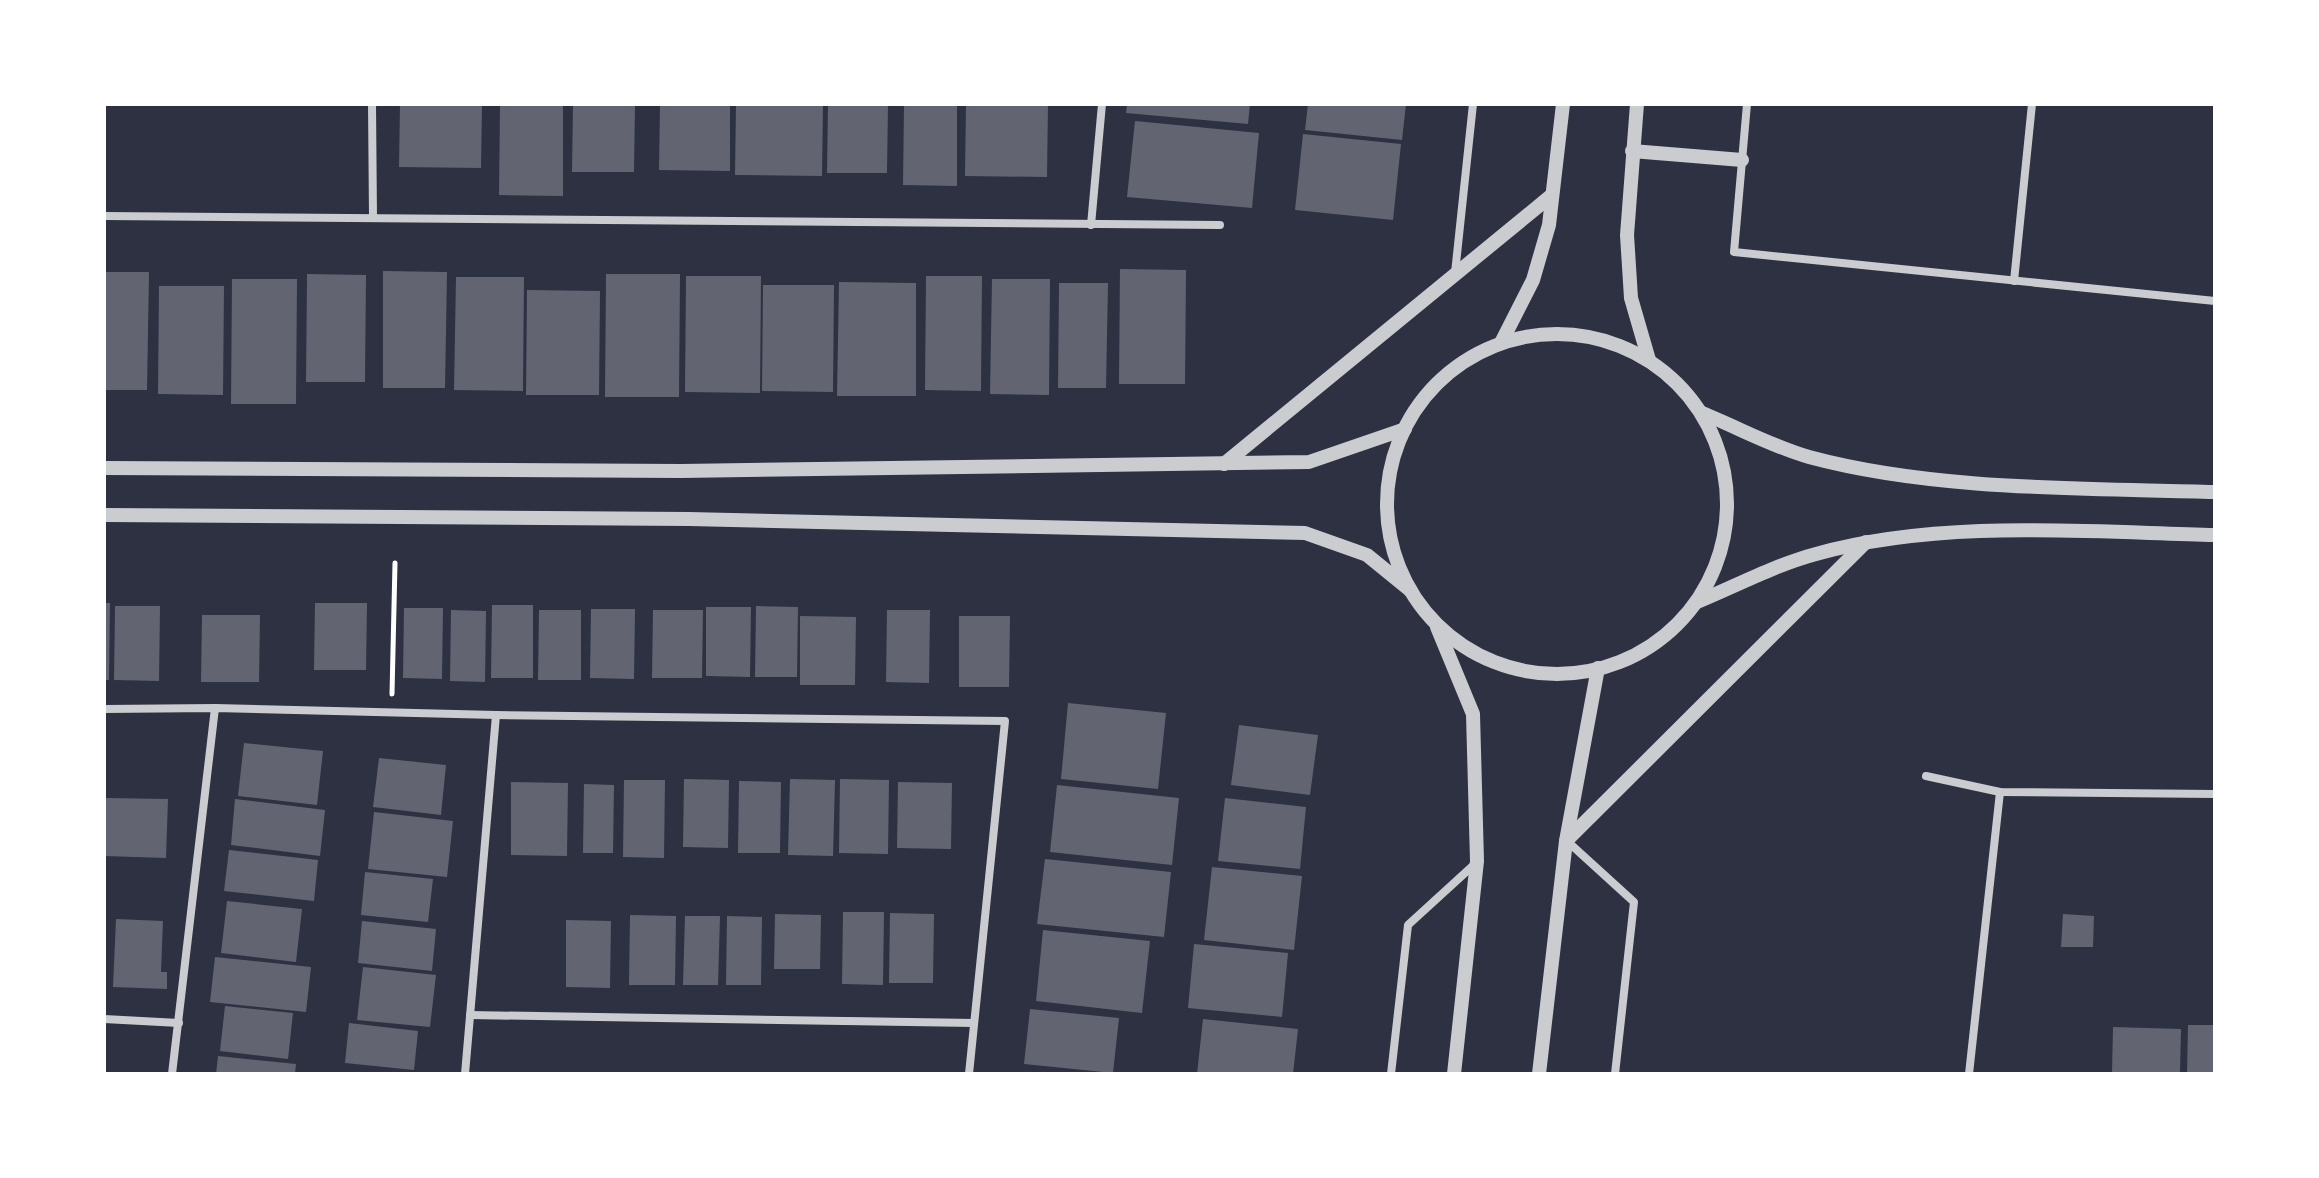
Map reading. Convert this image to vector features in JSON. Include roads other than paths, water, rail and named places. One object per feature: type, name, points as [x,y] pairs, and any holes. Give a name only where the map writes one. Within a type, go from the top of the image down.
[{"type":"street","points":[[372,104],[373,218]]},
{"type":"street","points":[[1091,225],[1102,104]]},
{"type":"street","points":[[1455,274],[1473,104]]},
{"type":"street","points":[[1501,343],[1533,280],[1549,225],[1563,108],[1549,104]]},
{"type":"street","points":[[1637,104],[1627,235],[1631,298],[1649,360]]},
{"type":"street","points":[[1747,104],[1734,252],[2215,301]]},
{"type":"street","points":[[2014,281],[2032,104]]},
{"type":"street","points":[[1632,151],[1742,160]]},
{"type":"street","points":[[1224,464],[1552,195]]},
{"type":"street","points":[[104,216],[1220,225]]},
{"type":"street","points":[[1436,627],[1467,648],[1511,668],[1559,675],[1598,668],[1642,652],[1672,630],[1697,602],[1720,557],[1728,508],[1722,458],[1702,413],[1683,388],[1660,366],[1633,350],[1604,339],[1578,334],[1526,336],[1501,343],[1477,354],[1447,374],[1423,399],[1405,429],[1392,468],[1388,510],[1394,551],[1410,590],[1436,627],[1473,714],[1477,861],[1454,1074]]},
{"type":"street","points":[[1702,413],[1807,456],[1886,473],[2014,486],[2215,492]]},
{"type":"street","points":[[104,468],[681,471],[1309,462],[1405,429]]},
{"type":"street","points":[[104,515],[689,519],[1305,533],[1367,555],[1410,590]]},
{"type":"street","points":[[1697,602],[1813,555],[1866,542],[2006,530],[2215,535]]},
{"type":"street","points":[[1566,841],[1866,542]]},
{"type":"street","points":[[1539,1074],[1566,841],[1598,668]]},
{"type":"street","points":[[104,709],[215,708],[1005,721],[969,1074]]},
{"type":"street","points":[[172,1074],[215,708]]},
{"type":"street","points":[[465,1074],[496,715]]},
{"type":"street","points":[[1926,776],[2000,792],[2215,794]]},
{"type":"street","points":[[1969,1074],[2000,792]]},
{"type":"street","points":[[1566,841],[1634,902],[1615,1074]]},
{"type":"street","points":[[1391,1074],[1408,925],[1477,861]]},
{"type":"street","points":[[470,1015],[974,1023]]},
{"type":"street","points":[[104,1019],[179,1023]]}]
